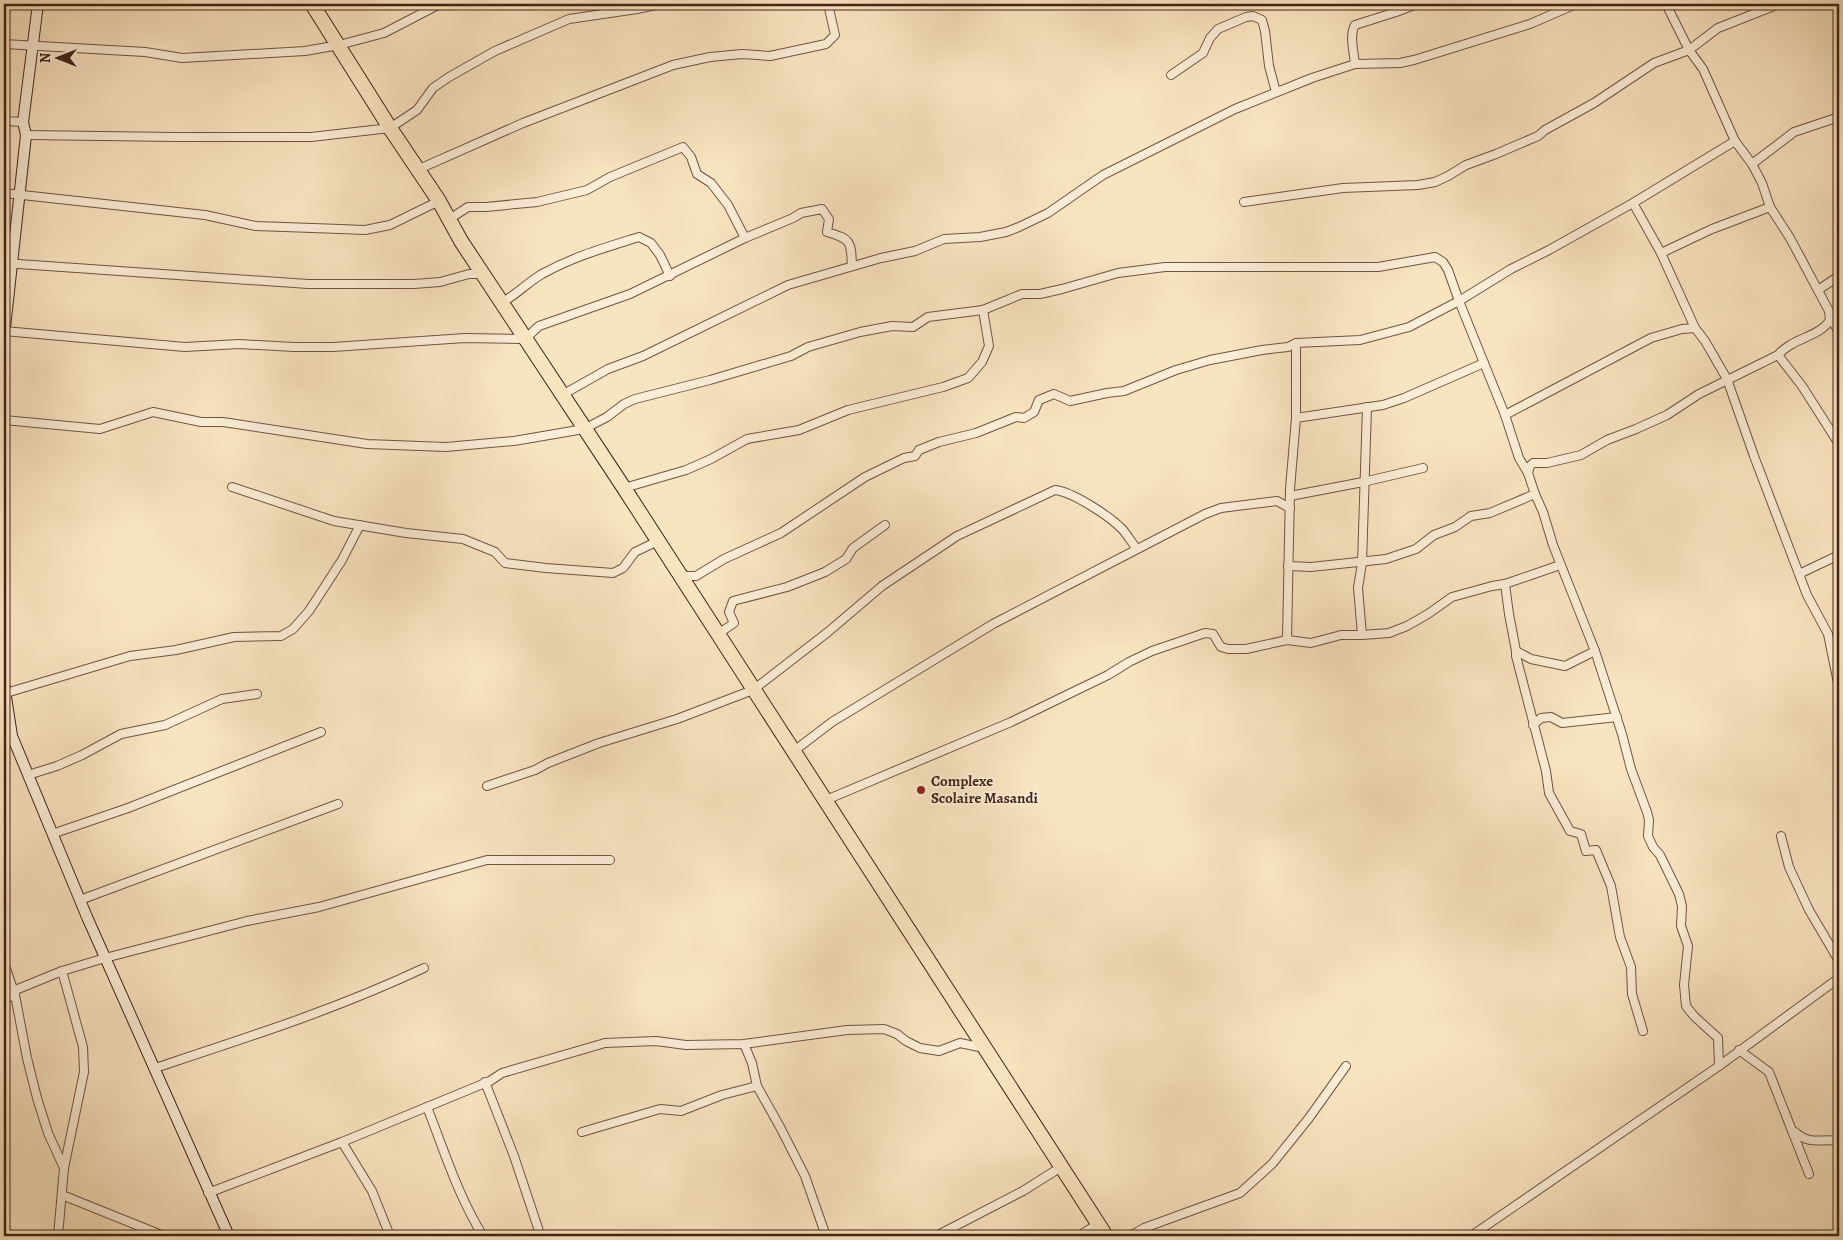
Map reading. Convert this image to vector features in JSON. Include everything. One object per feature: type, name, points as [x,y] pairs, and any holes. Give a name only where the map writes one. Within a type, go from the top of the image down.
[{"type":"highway","points":[[312,4],[390,128],[439,201],[476,270],[522,333],[624,488],[1102,1230]]},
{"type":"street","points":[[4,337],[8,264],[26,134],[23,122],[38,4]]},
{"type":"street","points":[[4,44],[145,52],[182,58],[305,51],[339,46],[384,33],[440,4]]},
{"type":"street","points":[[26,134],[311,137],[390,128],[417,110],[433,88],[449,76],[496,51],[569,19],[661,4]]},
{"type":"street","points":[[419,169],[523,123],[673,65],[710,57],[742,54],[770,56],[826,44],[835,35],[828,4]]},
{"type":"street","points":[[1355,64],[1352,29],[1355,25],[1416,4]]},
{"type":"street","points":[[562,395],[608,369],[643,356],[788,285],[915,250],[944,239],[980,237],[1019,228],[1048,214],[1103,175],[1235,109],[1312,78],[1355,64],[1400,63],[1414,60],[1530,24],[1576,4]]},
{"type":"street","points":[[1666,4],[1690,50],[1703,69],[1735,141],[1752,164],[1762,183],[1770,207],[1790,238],[1839,333]]},
{"type":"street","points":[[1244,202],[1343,188],[1418,185],[1435,182],[1466,165],[1538,136],[1545,130],[1594,104],[1654,63],[1690,50],[1718,28],[1779,4]]},
{"type":"street","points":[[1171,75],[1203,53],[1210,38],[1218,29],[1253,16],[1262,20],[1264,26],[1269,66],[1276,92]]},
{"type":"street","points":[[1752,164],[1794,132],[1839,117]]},
{"type":"street","points":[[4,121],[23,122]]},
{"type":"street","points":[[680,576],[696,576],[724,559],[781,534],[864,477],[904,458],[915,456],[919,450],[938,442],[976,433],[1016,417],[1024,418],[1034,412],[1039,400],[1054,394],[1070,401],[1124,391],[1176,370],[1210,360],[1288,347],[1296,343],[1373,338],[1409,327],[1459,301],[1511,269],[1549,250],[1632,203],[1735,141]]},
{"type":"street","points":[[448,220],[468,207],[537,202],[587,190],[610,177],[683,147],[691,157],[698,174],[711,183],[728,205],[745,238]]},
{"type":"street","points":[[4,193],[205,215],[256,226],[365,230],[390,225],[439,201]]},
{"type":"street","points":[[1632,203],[1661,253],[1695,328],[1705,341],[1727,379],[1799,574],[1811,603],[1828,634],[1839,688]]},
{"type":"street","points":[[1661,253],[1712,229],[1770,207]]},
{"type":"street","points":[[4,331],[185,347],[239,344],[333,347],[465,338],[508,339],[630,294],[801,213],[822,209],[829,219],[827,232],[844,236],[848,241],[852,251],[852,266]]},
{"type":"street","points":[[501,303],[513,297],[540,275],[572,258],[639,237],[651,242],[660,255],[670,276]]},
{"type":"street","points":[[4,420],[100,429],[153,412],[201,422],[223,422],[367,444],[446,447],[514,442],[584,429],[635,399],[710,380],[790,356],[808,346],[860,332],[892,326],[913,327],[928,318],[983,310],[1022,294],[1040,294],[1118,273],[1155,268],[1378,267],[1435,257],[1446,266],[1505,415],[1519,458],[1528,473],[1544,512],[1560,565],[1594,651],[1617,717],[1631,769],[1647,812],[1649,820],[1648,836],[1653,847],[1660,855],[1679,894],[1682,906],[1681,926],[1688,946],[1684,985],[1686,1006],[1718,1038],[1719,1066]]},
{"type":"street","points":[[8,264],[308,284],[414,284],[440,282],[476,270]]},
{"type":"street","points":[[1818,290],[1839,276]]},
{"type":"street","points":[[624,488],[686,470],[711,459],[747,439],[799,430],[848,410],[943,387],[968,378],[982,362],[989,346],[983,310]]},
{"type":"street","points":[[1528,473],[1533,463],[1547,463],[1581,455],[1607,440],[1667,415],[1699,394],[1778,355],[1782,350],[1798,340],[1820,330],[1828,324],[1830,316]]},
{"type":"street","points":[[1505,415],[1651,338],[1682,329],[1695,328]]},
{"type":"street","points":[[508,339],[522,333]]},
{"type":"street","points":[[1287,640],[1290,496],[1296,418],[1296,343]]},
{"type":"street","points":[[1778,355],[1802,386],[1839,444]]},
{"type":"street","points":[[1296,418],[1383,405],[1404,398],[1484,363]]},
{"type":"street","points":[[1362,635],[1358,588],[1362,563],[1367,406]]},
{"type":"street","points":[[1290,496],[1364,482],[1423,468]]},
{"type":"street","points":[[232,488],[334,520],[406,533],[463,539],[495,552],[505,562],[546,568],[613,573],[623,568],[635,552],[658,541]]},
{"type":"street","points":[[488,786],[535,770],[599,743],[677,720],[753,690],[828,632],[882,586],[957,536],[1056,490],[1063,491],[1076,498],[1106,517],[1122,529],[1137,550]]},
{"type":"street","points":[[1288,566],[1311,567],[1386,559],[1416,550],[1434,535],[1454,527],[1471,516],[1490,513],[1535,494]]},
{"type":"street","points":[[794,751],[832,722],[993,624],[1205,514],[1221,508],[1277,501],[1290,508]]},
{"type":"street","points":[[228,1236],[105,958],[28,776],[8,737],[5,689],[130,656],[176,650],[234,637],[281,636],[293,629],[309,611],[342,560],[360,525]]},
{"type":"street","points":[[718,634],[734,623],[729,612],[733,601],[787,587],[825,572],[846,559],[853,548],[885,525]]},
{"type":"street","points":[[1799,574],[1839,555]]},
{"type":"street","points":[[826,800],[1011,722],[1100,679],[1152,651],[1205,633],[1213,634],[1222,647],[1228,650],[1246,650],[1287,640],[1311,643],[1341,634],[1362,635],[1389,632],[1407,626],[1452,597],[1505,584],[1560,565]]},
{"type":"street","points":[[691,593],[696,576]]},
{"type":"street","points":[[1505,584],[1516,656],[1550,793],[1570,831],[1581,834],[1586,851],[1596,850],[1612,886],[1620,937],[1631,967],[1632,994],[1643,1031]]},
{"type":"street","points":[[1516,651],[1531,659],[1564,666],[1594,651]]},
{"type":"street","points":[[28,776],[82,755],[121,734],[165,725],[222,699],[257,694]]},
{"type":"street","points":[[1532,725],[1542,718],[1551,717],[1562,723],[1617,717]]},
{"type":"street","points":[[52,834],[128,808],[321,732]]},
{"type":"street","points":[[80,900],[338,804]]},
{"type":"street","points":[[1781,836],[1789,868],[1809,910],[1839,961]]},
{"type":"street","points":[[4,1000],[14,993],[62,971],[105,958],[247,921],[319,906],[487,860],[610,860]]},
{"type":"street","points":[[4,962],[14,993],[26,1058],[37,1098],[48,1133],[64,1168]]},
{"type":"street","points":[[155,1068],[305,1018],[394,983],[424,968]]},
{"type":"street","points":[[58,1236],[64,1168],[84,1072],[83,1047],[62,971]]},
{"type":"street","points":[[1471,1236],[1719,1066],[1839,978]]},
{"type":"street","points":[[208,1193],[342,1142],[486,1082],[502,1073],[605,1043],[656,1041],[686,1045],[744,1044],[847,1030],[884,1029],[897,1034],[920,1048],[939,1051],[960,1043],[984,1048]]},
{"type":"street","points":[[744,1044],[752,1063],[757,1086],[805,1176],[826,1236]]},
{"type":"street","points":[[1739,1050],[1769,1072],[1794,1131],[1809,1174]]},
{"type":"street","points":[[1130,1236],[1144,1228],[1240,1193],[1272,1164],[1309,1118],[1346,1066]]},
{"type":"street","points":[[486,1082],[514,1156],[539,1231],[543,1236]]},
{"type":"street","points":[[582,1132],[660,1108],[681,1111],[757,1086]]},
{"type":"street","points":[[427,1107],[461,1194],[472,1219],[483,1236]]},
{"type":"street","points":[[1794,1131],[1802,1138],[1811,1141],[1839,1141]]},
{"type":"street","points":[[342,1142],[372,1191],[390,1236]]},
{"type":"street","points":[[936,1236],[1023,1191],[1061,1167]]},
{"type":"street","points":[[62,1195],[164,1236]]},
{"type":"street","points":[[1079,1236],[1102,1230]]},
{"type":"place","name":"Complexe Scolaire Masandi","points":[[921,790]]}]
